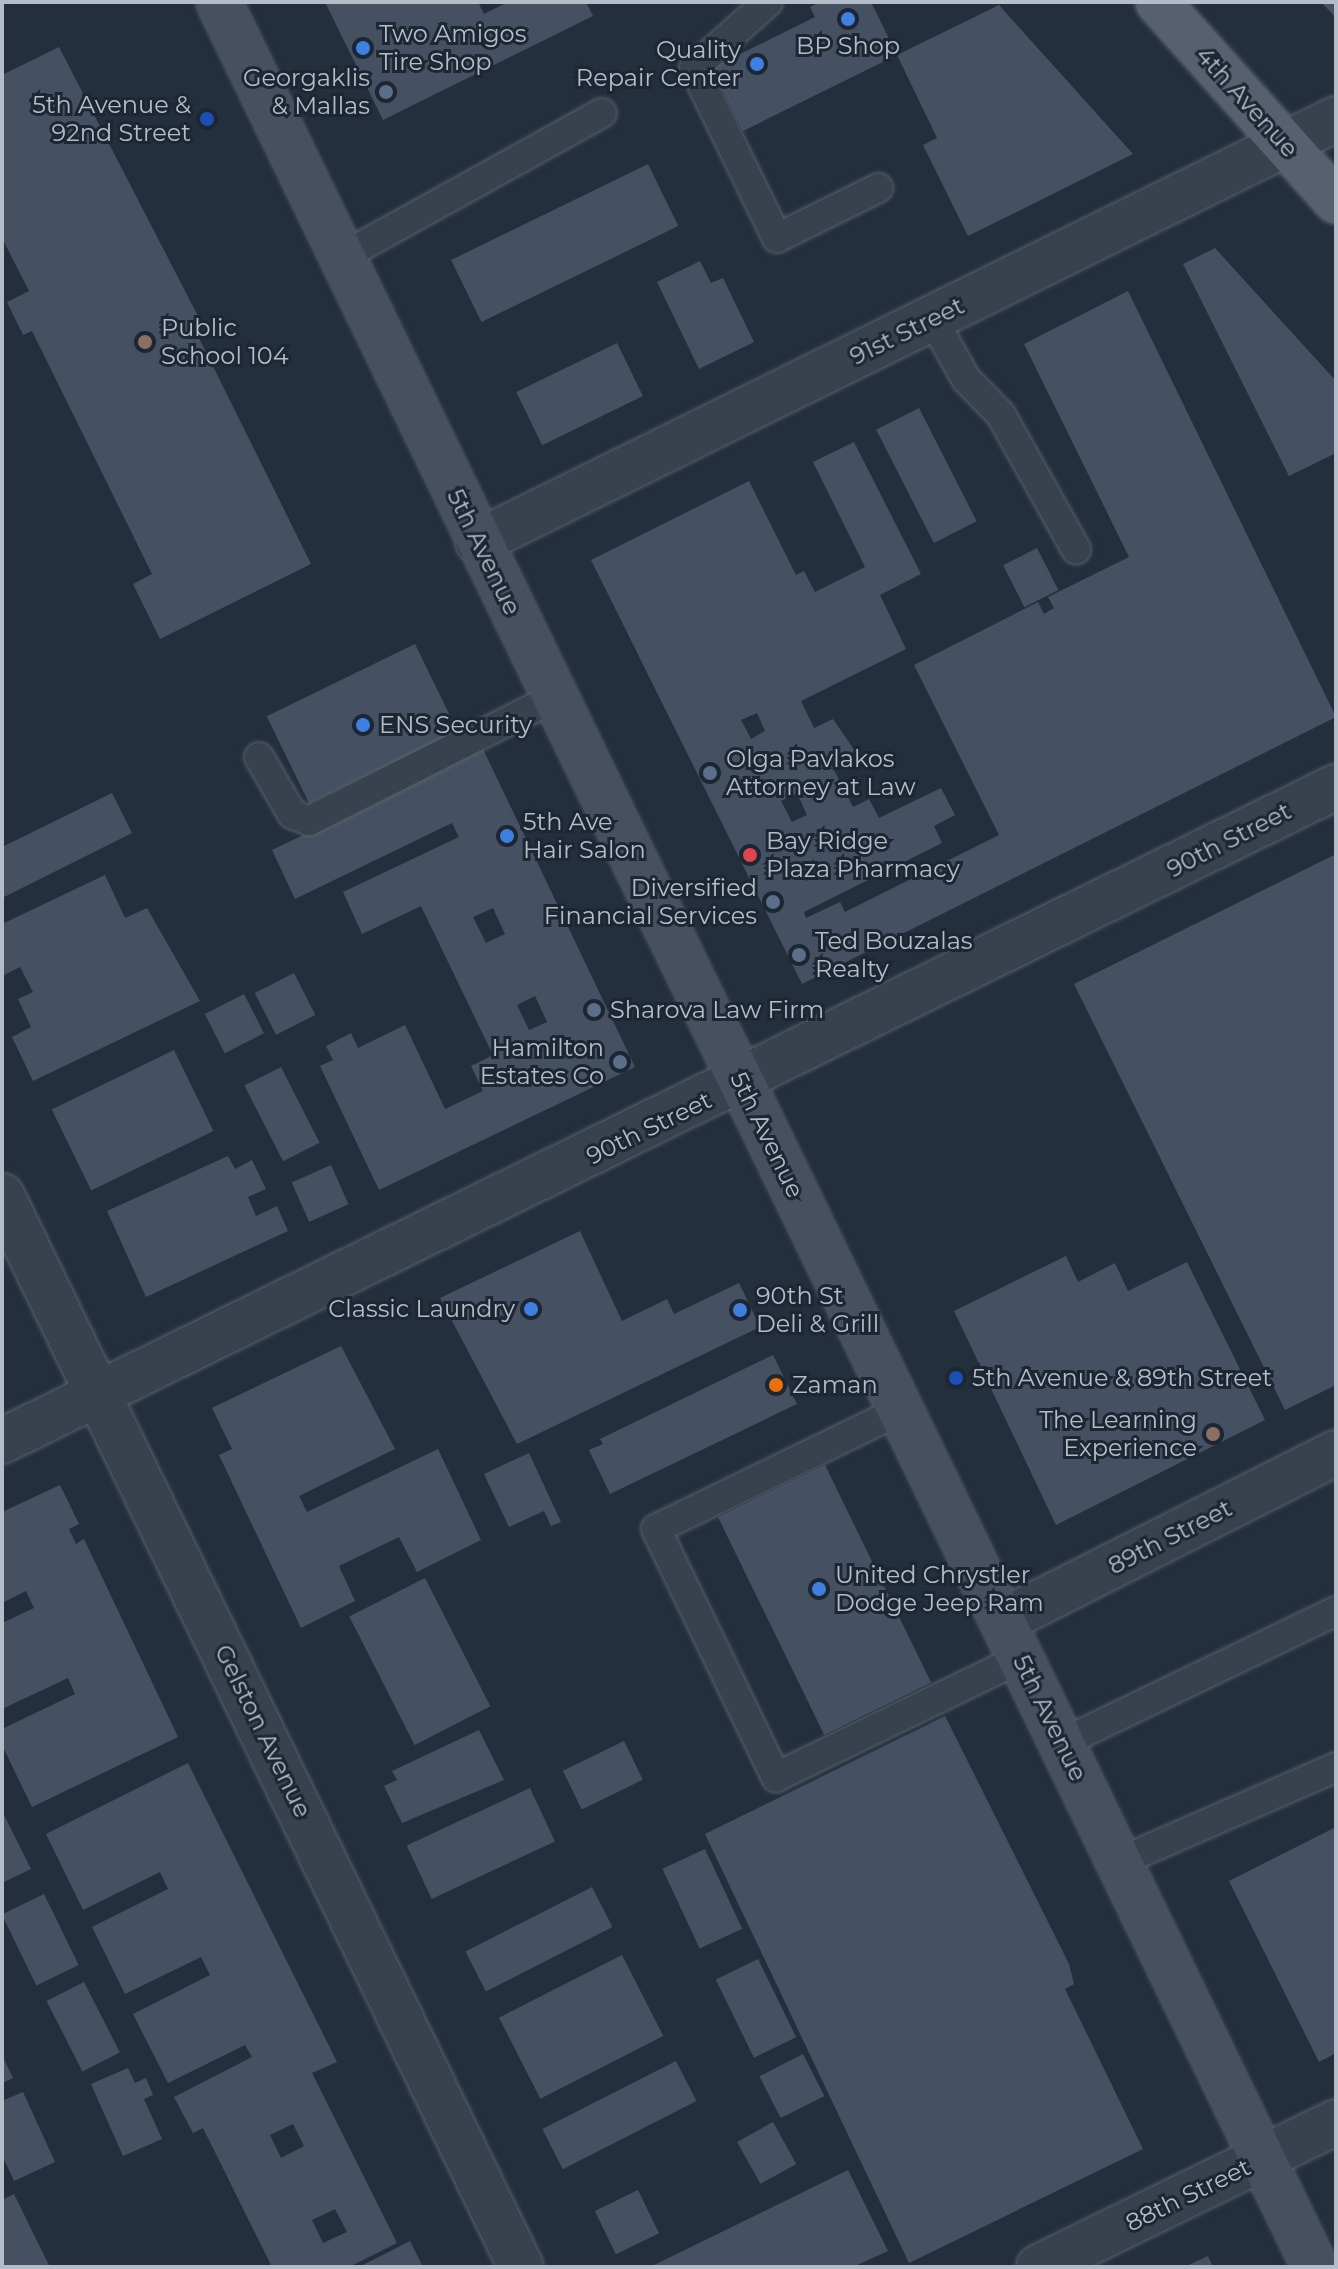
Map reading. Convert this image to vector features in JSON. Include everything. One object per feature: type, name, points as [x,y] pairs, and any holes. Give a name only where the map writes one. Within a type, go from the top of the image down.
[{"type":"main road","name":"4th Avenue","points":[[1158,2],[1336,201]]},
{"type":"street","name":"5th Avenue","points":[[219,2],[1315,2267]]},
{"type":"street","name":"91st Street","points":[[478,542],[1336,119]]},
{"type":"street","name":"90th Street","points":[[2,1441],[742,1083],[1336,787]]},
{"type":"street","name":"Gelston Avenue","points":[[2,1196],[521,2267]]},
{"type":"street","name":"89th Street","points":[[1012,1640],[1336,1453]]},
{"type":"street","name":"88th Street","points":[[1039,2267],[1336,2122]]},
{"type":"lane","points":[[768,2],[694,68],[777,238],[878,188]]},
{"type":"lane","points":[[342,257],[602,113]]},
{"type":"lane","points":[[932,318],[966,379],[1001,415],[1076,549]]},
{"type":"lane","points":[[259,757],[292,814],[309,821],[554,698]]},
{"type":"lane","points":[[901,1410],[656,1529],[662,1543],[776,1777],[1012,1640]]},
{"type":"lane","points":[[1062,1743],[1336,1611]]},
{"type":"lane","points":[[1119,1862],[1336,1767]]},
{"type":"building","points":[[325,2],[478,2],[484,14],[508,2],[586,2],[593,16],[383,120]]},
{"type":"building","points":[[820,2],[871,2],[897,55],[743,131],[712,68],[815,17],[810,7]]},
{"type":"building","points":[[1321,2],[1336,2],[1336,18]]},
{"type":"building","points":[[999,5],[1133,154],[968,236],[923,145],[937,138],[897,55]]},
{"type":"building","points":[[59,47],[199,318],[191,322],[311,564],[160,639],[133,584],[152,574],[32,331],[23,335],[7,302],[29,291],[2,238],[2,75]]},
{"type":"building","points":[[648,164],[678,226],[481,322],[451,260]]},
{"type":"building","points":[[1215,248],[1336,381],[1336,453],[1289,476],[1183,264]]},
{"type":"building","points":[[700,261],[711,283],[723,278],[754,342],[699,369],[657,282]]},
{"type":"building","points":[[1128,291],[1336,717],[802,984],[591,560],[749,481],[796,575],[804,571],[815,592],[865,567],[813,462],[854,442],[921,574],[880,595],[906,649],[801,701],[814,728],[833,719],[855,751],[831,764],[853,807],[869,799],[879,818],[941,788],[955,815],[934,826],[942,843],[804,912],[806,918],[840,902],[845,912],[999,835],[914,665],[1038,602],[1044,614],[1054,608],[1048,597],[1129,557],[1024,344]],"holes":[[[757,713],[765,731],[751,739],[741,720]],[[797,793],[807,815],[792,822],[781,801]]]},
{"type":"building","points":[[617,343],[643,396],[542,445],[516,392]]},
{"type":"building","points":[[919,408],[977,521],[934,543],[876,430]]},
{"type":"building","points":[[1037,548],[1058,590],[1024,607],[1003,565]]},
{"type":"building","name":"ENS Security","points":[[415,644],[458,731],[309,804],[267,716]]},
{"type":"building","points":[[483,749],[635,1067],[379,1190],[320,1066],[333,1060],[326,1046],[351,1033],[358,1048],[405,1025],[445,1109],[483,1091],[471,1066],[493,1055],[421,906],[362,934],[343,892],[459,837],[452,823],[295,899],[272,850]],"holes":[[[493,908],[505,934],[486,943],[473,917]],[[535,996],[547,1022],[529,1030],[517,1005]]]},
{"type":"building","points":[[112,793],[132,833],[2,898],[2,847]]},
{"type":"building","points":[[1336,854],[1336,1385],[1285,1410],[1074,984]]},
{"type":"building","points":[[105,875],[125,918],[147,908],[200,1001],[33,1081],[12,1037],[31,1027],[18,999],[33,992],[20,967],[2,976],[2,924]]},
{"type":"building","points":[[294,973],[315,1015],[276,1035],[255,993]]},
{"type":"building","points":[[244,994],[264,1033],[225,1053],[205,1014]]},
{"type":"building","points":[[174,1050],[213,1131],[91,1191],[52,1110]]},
{"type":"building","points":[[281,1067],[320,1143],[283,1161],[244,1086]]},
{"type":"building","points":[[228,1156],[235,1169],[252,1160],[266,1189],[248,1197],[256,1216],[277,1206],[288,1231],[146,1297],[107,1211]]},
{"type":"building","points":[[331,1165],[348,1204],[309,1222],[292,1182]]},
{"type":"building","points":[[580,1231],[622,1321],[667,1299],[674,1314],[739,1283],[760,1327],[517,1444],[440,1298]]},
{"type":"building","points":[[1066,1256],[1078,1282],[1115,1263],[1128,1291],[1187,1262],[1265,1420],[1056,1525],[954,1311]]},
{"type":"building","points":[[341,1346],[395,1449],[299,1496],[307,1512],[438,1449],[481,1540],[417,1572],[399,1537],[339,1566],[355,1601],[301,1628],[219,1455],[232,1449],[212,1408]]},
{"type":"building","points":[[773,1355],[797,1404],[610,1494],[589,1450],[603,1444],[600,1439]]},
{"type":"building","points":[[529,1453],[561,1522],[551,1526],[544,1511],[509,1527],[484,1474]]},
{"type":"building","name":"United Chrystler Dodge Jeep Ram","points":[[825,1465],[931,1683],[824,1735],[718,1517]]},
{"type":"building","points":[[60,1485],[79,1524],[69,1529],[76,1544],[84,1539],[178,1737],[32,1807],[2,1745],[2,1729],[75,1694],[68,1678],[2,1709],[2,1623],[34,1608],[26,1591],[2,1603],[2,1512]]},
{"type":"building","points":[[425,1578],[490,1706],[415,1745],[349,1617]]},
{"type":"building","points":[[945,1716],[1069,1964],[1074,1984],[1065,1989],[1143,2149],[909,2263],[705,1834]]},
{"type":"building","points":[[479,1730],[504,1780],[402,1823],[384,1786],[397,1780],[392,1771]]},
{"type":"building","points":[[624,1741],[643,1780],[582,1809],[563,1771]]},
{"type":"building","points":[[188,1763],[337,2062],[312,2073],[397,2243],[349,2267],[272,2267],[203,2128],[193,2133],[174,2097],[252,2057],[245,2045],[168,2083],[133,2014],[210,1975],[201,1957],[125,1994],[92,1927],[168,1889],[160,1872],[83,1910],[46,1834]],"holes":[[[293,2124],[304,2146],[281,2158],[270,2135]],[[335,2209],[347,2232],[323,2243],[312,2220]]]},
{"type":"building","points":[[530,1788],[555,1841],[432,1899],[407,1845]]},
{"type":"building","points":[[2,1811],[31,1869],[2,1883]]},
{"type":"building","points":[[1336,1827],[1336,2053],[1319,2062],[1229,1881]]},
{"type":"building","points":[[705,1849],[742,1929],[700,1949],[662,1869]]},
{"type":"building","points":[[592,1887],[612,1927],[486,1992],[465,1951]]},
{"type":"building","points":[[44,1894],[79,1965],[36,1986],[2,1914]]},
{"type":"building","points":[[622,1955],[663,2036],[540,2099],[499,2018]]},
{"type":"building","points":[[758,1959],[796,2037],[754,2058],[716,1980]]},
{"type":"building","points":[[84,1982],[120,2052],[82,2071],[47,2001]]},
{"type":"building","points":[[803,2054],[824,2096],[781,2118],[759,2076]]},
{"type":"building","points":[[2,2055],[13,2078],[2,2083]]},
{"type":"building","points":[[676,2061],[696,2101],[563,2169],[542,2129]]},
{"type":"building","points":[[128,2068],[135,2083],[146,2078],[153,2095],[144,2099],[162,2139],[123,2156],[91,2084]]},
{"type":"building","points":[[23,2092],[55,2162],[14,2181],[2,2155],[2,2101]]},
{"type":"building","points":[[773,2122],[796,2164],[760,2184],[737,2142]]},
{"type":"building","points":[[848,2170],[888,2251],[853,2267],[650,2267]]},
{"type":"building","points":[[638,2190],[659,2233],[616,2254],[595,2211]]},
{"type":"building","points":[[14,2194],[50,2267],[2,2267],[2,2200]]},
{"type":"building","points":[[410,2241],[423,2267],[359,2267]]},
{"type":"building","points":[[1208,2256],[1213,2267],[1184,2267]]},
{"type":"place","name":"BP Shop","points":[[848,19]]},
{"type":"place","name":"Two Amigos Tire Shop","points":[[363,48]]},
{"type":"place","name":"Quality Repair Center","points":[[757,64]]},
{"type":"place","name":"Georgaklis & Mallas","points":[[386,92]]},
{"type":"place","name":"5th Avenue & 92nd Street","points":[[207,119]]},
{"type":"place","name":"Public School 104","points":[[145,342]]},
{"type":"place","name":"ENS Security","points":[[363,725]]},
{"type":"place","name":"Olga Pavlakos Attorney at Law","points":[[710,773]]},
{"type":"place","name":"5th Ave Hair Salon","points":[[507,836]]},
{"type":"place","name":"Bay Ridge Plaza Pharmacy","points":[[750,855]]},
{"type":"place","name":"Diversified Financial Services","points":[[773,902]]},
{"type":"place","name":"Ted Bouzalas Realty","points":[[799,955]]},
{"type":"place","name":"Sharova Law Firm","points":[[594,1010]]},
{"type":"place","name":"Hamilton Estates Co","points":[[620,1062]]},
{"type":"place","name":"Classic Laundry","points":[[531,1309]]},
{"type":"place","name":"90th St Deli & Grill","points":[[740,1310]]},
{"type":"place","name":"5th Avenue & 89th Street","points":[[956,1378]]},
{"type":"place","name":"Zaman","points":[[776,1385]]},
{"type":"place","name":"The Learning Experience","points":[[1213,1434]]},
{"type":"place","name":"United Chrystler Dodge Jeep Ram","points":[[819,1589]]}]
